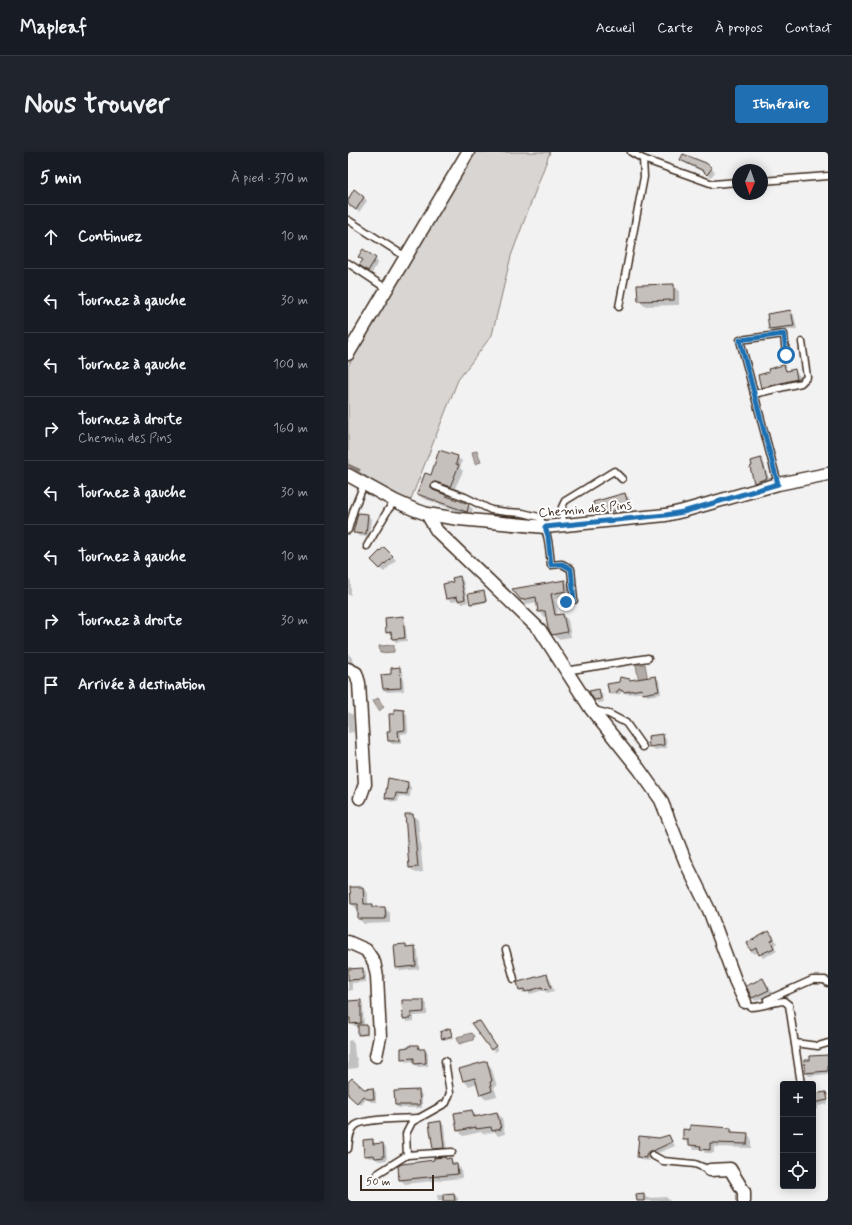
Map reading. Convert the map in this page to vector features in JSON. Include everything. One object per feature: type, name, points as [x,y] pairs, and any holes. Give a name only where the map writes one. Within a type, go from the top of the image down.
[{"type":"street","points":[[348,354],[468,152]]},
{"type":"street","name":"Chemin des Pins","points":[[348,475],[395,501],[427,514],[459,519],[545,527],[683,512],[778,484],[828,474]]},
{"type":"street","points":[[427,514],[437,531],[540,630],[591,709],[639,769],[661,800],[686,862],[709,910],[735,980],[748,1005]]},
{"type":"street","points":[[348,669],[356,673],[359,683],[365,784],[360,798]]},
{"type":"street","points":[[348,942],[366,950],[374,962],[377,976],[380,1038],[376,1056]]},
{"type":"street","points":[[710,1170],[730,1170],[744,1192],[744,1201]]},
{"type":"lane","points":[[630,152],[643,159],[713,184],[732,182]]},
{"type":"lane","points":[[619,307],[644,177],[643,159]]},
{"type":"lane","points":[[768,181],[828,176]]},
{"type":"lane","points":[[348,220],[406,257]]},
{"type":"lane","points":[[348,264],[387,289]]},
{"type":"lane","points":[[778,484],[740,340],[784,334],[786,355]]},
{"type":"lane","points":[[754,394],[801,383],[807,377],[802,342]]},
{"type":"lane","points":[[562,525],[562,507],[565,501],[614,472],[622,479]]},
{"type":"lane","points":[[348,530],[354,509],[364,484]]},
{"type":"lane","points":[[436,486],[466,497],[491,510],[523,513],[539,517],[548,536],[551,565],[562,564],[571,569],[574,600],[566,602]]},
{"type":"lane","points":[[368,546],[388,510],[395,501]]},
{"type":"lane","points":[[566,671],[648,658]]},
{"type":"lane","points":[[591,709],[609,714],[626,723],[643,747]]},
{"type":"lane","points":[[506,950],[514,979]]},
{"type":"lane","points":[[748,1005],[812,980],[825,980],[828,983]]},
{"type":"lane","points":[[748,1005],[757,1007],[773,1002],[784,1001],[789,1005],[801,1081]]},
{"type":"lane","points":[[795,1044],[818,1046],[828,1043]]},
{"type":"lane","points":[[407,1155],[406,1134],[412,1122],[446,1103],[450,1093],[445,1061]]},
{"type":"lane","points":[[348,1149],[350,1133],[355,1126],[364,1121],[420,1118]]},
{"type":"lane","points":[[378,1174],[407,1155],[452,1152]]},
{"type":"lane","points":[[652,1155],[663,1161],[695,1164],[710,1170]]},
{"type":"shaded area","points":[[472,152],[550,152],[511,256],[492,335],[458,380],[409,504],[348,465],[348,366]]},
{"type":"shaded area","points":[[477,451],[481,462],[475,464],[472,452]]},
{"type":"shaded area","points":[[394,645],[394,652],[380,653],[379,646]]},
{"type":"shaded area","points":[[645,664],[648,681],[639,682],[636,665]]},
{"type":"shaded area","points":[[378,698],[384,707],[379,711],[373,701]]},
{"type":"shaded area","points":[[471,1033],[474,1036],[473,1040],[459,1044],[457,1037]]},
{"type":"building","points":[[683,154],[706,163],[712,168],[707,175],[702,170],[680,160]]},
{"type":"building","points":[[354,189],[364,197],[356,210],[348,204],[348,200]]},
{"type":"building","points":[[363,249],[376,258],[368,271],[359,265],[363,260],[358,257]]},
{"type":"building","points":[[674,284],[674,300],[638,301],[637,285]]},
{"type":"building","points":[[791,310],[794,326],[769,329],[767,314]]},
{"type":"building","points":[[784,365],[786,371],[795,369],[797,379],[761,388],[758,375],[769,372],[768,369]]},
{"type":"building","points":[[439,450],[458,456],[456,464],[459,465],[450,487],[435,482],[432,483],[431,487],[433,490],[446,496],[469,504],[467,512],[417,494],[425,473],[431,475]]},
{"type":"building","points":[[761,458],[767,478],[754,483],[750,467],[752,466],[751,461]]},
{"type":"building","points":[[625,493],[629,507],[596,514],[593,502]]},
{"type":"building","points":[[358,513],[368,514],[366,534],[353,533]]},
{"type":"building","points":[[384,547],[393,556],[380,569],[371,560]]},
{"type":"building","points":[[460,576],[465,599],[458,601],[457,597],[446,599],[443,584],[453,582],[452,578]]},
{"type":"building","points":[[565,580],[566,591],[551,594],[555,615],[563,614],[567,632],[552,635],[548,628],[545,611],[538,612],[536,597],[521,600],[512,589]]},
{"type":"building","points":[[484,591],[486,601],[470,604],[468,594]]},
{"type":"building","points":[[403,616],[405,638],[392,639],[391,632],[386,633],[385,618]]},
{"type":"building","points":[[400,667],[401,688],[383,689],[381,675],[391,674],[391,668]]},
{"type":"building","points":[[656,676],[659,691],[643,694],[642,689],[624,692],[619,689],[617,692],[609,693],[607,684],[619,682],[620,677],[630,680]]},
{"type":"building","points":[[599,689],[601,699],[594,700],[589,691]]},
{"type":"building","points":[[394,709],[404,710],[405,730],[398,731],[399,741],[388,741],[387,731],[390,731],[389,714],[394,714]]},
{"type":"building","points":[[663,734],[664,745],[649,747],[648,736]]},
{"type":"building","points":[[388,778],[408,782],[407,794],[396,793],[395,799],[385,798]]},
{"type":"building","points":[[405,814],[413,814],[418,867],[409,868]]},
{"type":"building","points":[[350,887],[363,887],[364,904],[373,904],[373,907],[385,907],[386,919],[358,919],[358,904],[351,904]]},
{"type":"building","points":[[769,931],[774,939],[771,941],[774,948],[759,955],[756,948],[751,951],[747,943]]},
{"type":"building","points":[[406,944],[406,947],[415,946],[416,966],[396,968],[394,945]]},
{"type":"building","points":[[363,968],[363,979],[348,980],[348,969]]},
{"type":"building","points":[[547,974],[551,988],[543,990],[542,987],[525,992],[524,989],[519,990],[517,982]]},
{"type":"building","points":[[763,978],[769,990],[752,998],[746,986]]},
{"type":"building","points":[[361,1000],[361,1023],[350,1024],[350,1018],[348,1018],[348,1001]]},
{"type":"building","points":[[402,1000],[424,1000],[424,1012],[411,1013],[411,1018],[403,1019]]},
{"type":"building","points":[[480,1021],[496,1046],[491,1050],[471,1023]]},
{"type":"building","points":[[358,1025],[367,1025],[367,1034],[358,1035]]},
{"type":"building","points":[[450,1028],[452,1036],[442,1039],[440,1032]]},
{"type":"building","points":[[410,1045],[418,1045],[419,1049],[425,1049],[426,1063],[414,1064],[414,1058],[401,1059],[401,1048],[410,1047]]},
{"type":"building","points":[[828,1055],[828,1071],[805,1073],[804,1060],[810,1060],[810,1056]]},
{"type":"building","points":[[487,1061],[492,1081],[490,1082],[492,1091],[480,1095],[475,1078],[463,1081],[459,1069]]},
{"type":"building","points":[[352,1078],[364,1089],[373,1088],[374,1099],[367,1099],[363,1096],[357,1103],[348,1095],[348,1082]]},
{"type":"building","points":[[419,1090],[420,1105],[395,1105],[394,1091]]},
{"type":"building","points":[[826,1092],[828,1100],[816,1102],[816,1094]]},
{"type":"building","points":[[472,1110],[474,1117],[497,1112],[501,1129],[492,1131],[491,1127],[476,1129],[476,1127],[457,1131],[454,1113]]},
{"type":"building","points":[[441,1121],[444,1148],[433,1149],[429,1123]]},
{"type":"building","points":[[690,1125],[731,1128],[731,1132],[748,1133],[747,1144],[710,1143],[710,1150],[700,1149],[701,1146],[689,1145],[689,1140],[683,1140],[683,1129],[690,1130]]},
{"type":"building","points":[[669,1135],[672,1142],[650,1151],[646,1154],[646,1158],[637,1157],[639,1136],[659,1138]]},
{"type":"building","points":[[373,1139],[373,1144],[383,1143],[384,1157],[375,1158],[374,1155],[364,1156],[363,1140]]},
{"type":"building","points":[[445,1157],[446,1159],[451,1158],[452,1164],[457,1164],[458,1174],[399,1180],[398,1166],[402,1164]]},
{"type":"building","points":[[454,1193],[455,1201],[443,1201],[443,1194]]},
{"type":"building","points":[[644,1193],[644,1201],[637,1201],[636,1194]]},
{"type":"waterway","points":[[348,465],[359,470]]},
{"type":"route","points":[[566,602],[574,600],[571,569],[562,564],[551,565],[548,536],[545,527],[683,512],[778,484],[740,340],[784,334],[786,355]]}]
